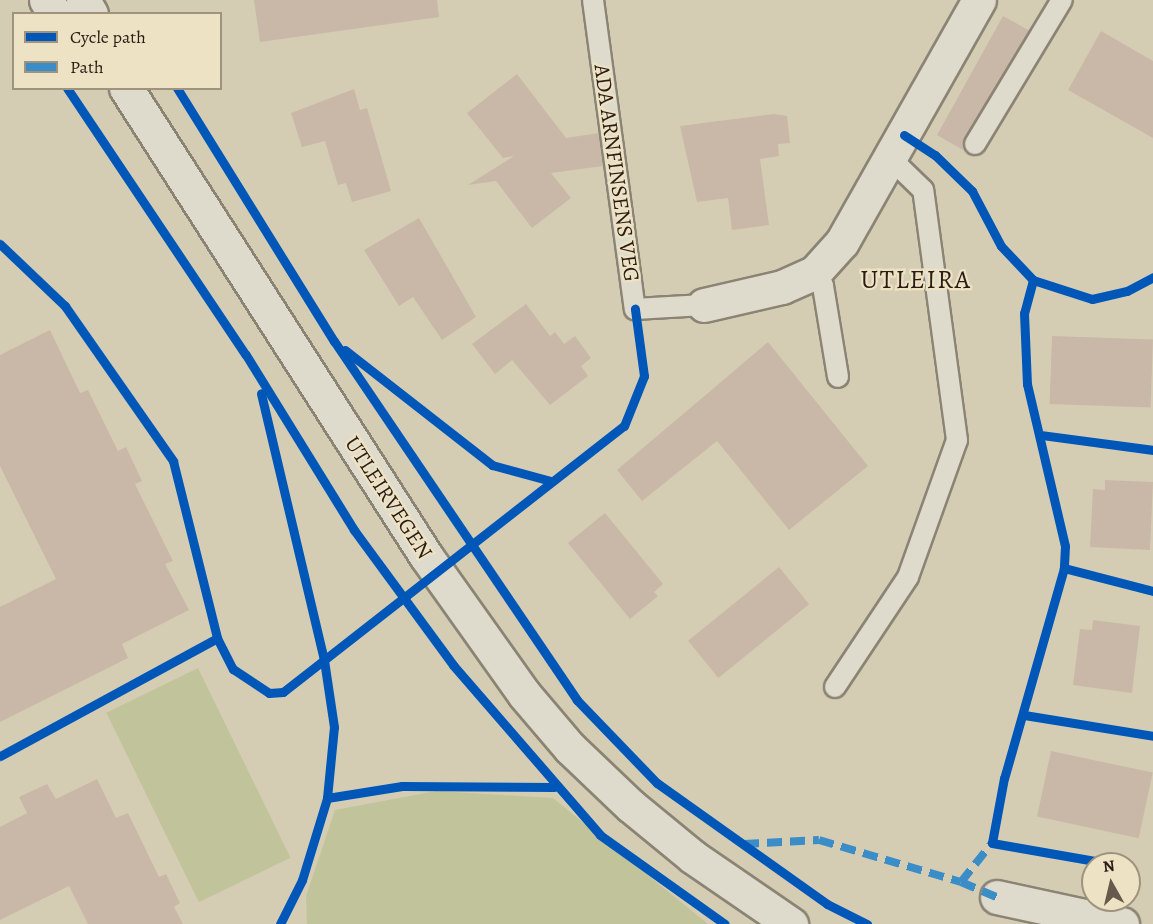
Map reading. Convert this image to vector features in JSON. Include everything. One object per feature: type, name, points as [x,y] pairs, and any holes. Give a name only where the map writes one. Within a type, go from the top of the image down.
[{"type":"main road","name":"ADA ARNFINSENS VEG","points":[[704,305],[782,287],[815,272],[842,242],[979,0]]},
{"type":"main road","name":"UTLEIRVEGEN","points":[[127,90],[413,537],[524,694],[570,748],[631,806],[693,857],[791,924]]},
{"type":"main road","points":[[996,897],[1122,924]]},
{"type":"lane","name":"ADA ARNFINSENS VEG","points":[[593,0],[635,309],[704,305]]},
{"type":"lane","points":[[975,144],[1062,0]]},
{"type":"lane","points":[[835,687],[908,577],[957,440],[923,190],[890,158]]},
{"type":"lane","points":[[815,272],[823,286],[838,377]]},
{"type":"green space","points":[[198,668],[290,858],[199,902],[106,713]]},
{"type":"green space","points":[[436,791],[553,798],[708,924],[307,924],[306,896],[335,810]]},
{"type":"building","points":[[254,0],[437,0],[439,17],[260,42]]},
{"type":"building","points":[[1003,16],[1030,31],[965,138],[963,150],[937,135]]},
{"type":"building","points":[[1101,31],[1153,61],[1153,138],[1068,90]]},
{"type":"building","points":[[517,74],[566,138],[599,133],[603,166],[551,173],[571,198],[532,228],[496,181],[468,185],[514,156],[503,158],[467,113]]},
{"type":"building","points":[[354,89],[360,110],[367,108],[391,191],[352,202],[346,183],[338,185],[325,141],[302,147],[291,113]]},
{"type":"building","points":[[774,114],[787,116],[790,143],[778,144],[779,156],[760,159],[769,225],[732,230],[728,198],[697,202],[680,126]]},
{"type":"building","points":[[419,218],[476,317],[442,340],[413,297],[399,306],[364,250]]},
{"type":"building","points":[[526,304],[550,336],[555,332],[564,344],[575,336],[591,358],[581,366],[588,376],[550,405],[512,360],[495,374],[472,344]]},
{"type":"building","points":[[50,330],[80,393],[88,390],[118,451],[126,447],[142,481],[135,484],[173,561],[165,564],[189,610],[122,644],[128,658],[0,722],[0,607],[56,579],[0,466],[0,355]]},
{"type":"building","points":[[1052,336],[1153,340],[1151,407],[1050,404]]},
{"type":"building","points":[[768,342],[868,466],[789,530],[717,441],[642,501],[617,470]]},
{"type":"building","points":[[1105,480],[1153,482],[1150,550],[1090,547],[1093,489],[1105,490]]},
{"type":"building","points":[[605,513],[663,584],[654,592],[658,596],[630,619],[568,543]]},
{"type":"building","points":[[779,567],[809,604],[718,678],[688,641]]},
{"type":"building","points":[[1093,620],[1140,626],[1132,693],[1073,685],[1080,629],[1092,630]]},
{"type":"building","points":[[1051,751],[1153,773],[1139,838],[1037,817]]},
{"type":"building","points":[[97,779],[116,818],[128,813],[159,877],[166,874],[180,903],[174,907],[183,924],[88,924],[69,886],[0,920],[0,827],[27,813],[19,797],[47,784],[56,799]]},
{"type":"marked path","points":[[744,844],[819,840],[961,882],[992,843]]},
{"type":"marked path","points":[[961,882],[997,897]]},
{"type":"cycle path","points":[[68,90],[246,355],[354,530],[453,665],[600,835],[725,924]]},
{"type":"cycle path","points":[[178,90],[334,341],[577,700],[657,783],[827,904],[867,924]]},
{"type":"cycle path","points":[[904,135],[935,155],[972,191],[1001,246],[1033,280],[1092,299],[1127,291],[1153,277]]},
{"type":"cycle path","points":[[0,244],[65,306],[173,461],[217,638],[233,669],[269,693],[283,692],[324,660],[261,393]]},
{"type":"cycle path","points":[[1033,280],[1024,313],[1027,384],[1065,546],[1064,568],[1004,778],[992,843],[1081,859]]},
{"type":"cycle path","points":[[280,924],[302,880],[327,798],[334,727],[324,660],[624,426],[644,376],[635,309]]},
{"type":"cycle path","points":[[345,350],[492,465],[551,481]]},
{"type":"cycle path","points":[[1041,435],[1153,450]]},
{"type":"cycle path","points":[[1064,568],[1153,591]]},
{"type":"cycle path","points":[[0,756],[217,638]]},
{"type":"cycle path","points":[[1024,715],[1153,736]]},
{"type":"cycle path","points":[[327,798],[402,786],[554,787]]},
{"type":"district","name":"UTLEIRA","points":[[916,280]]}]
